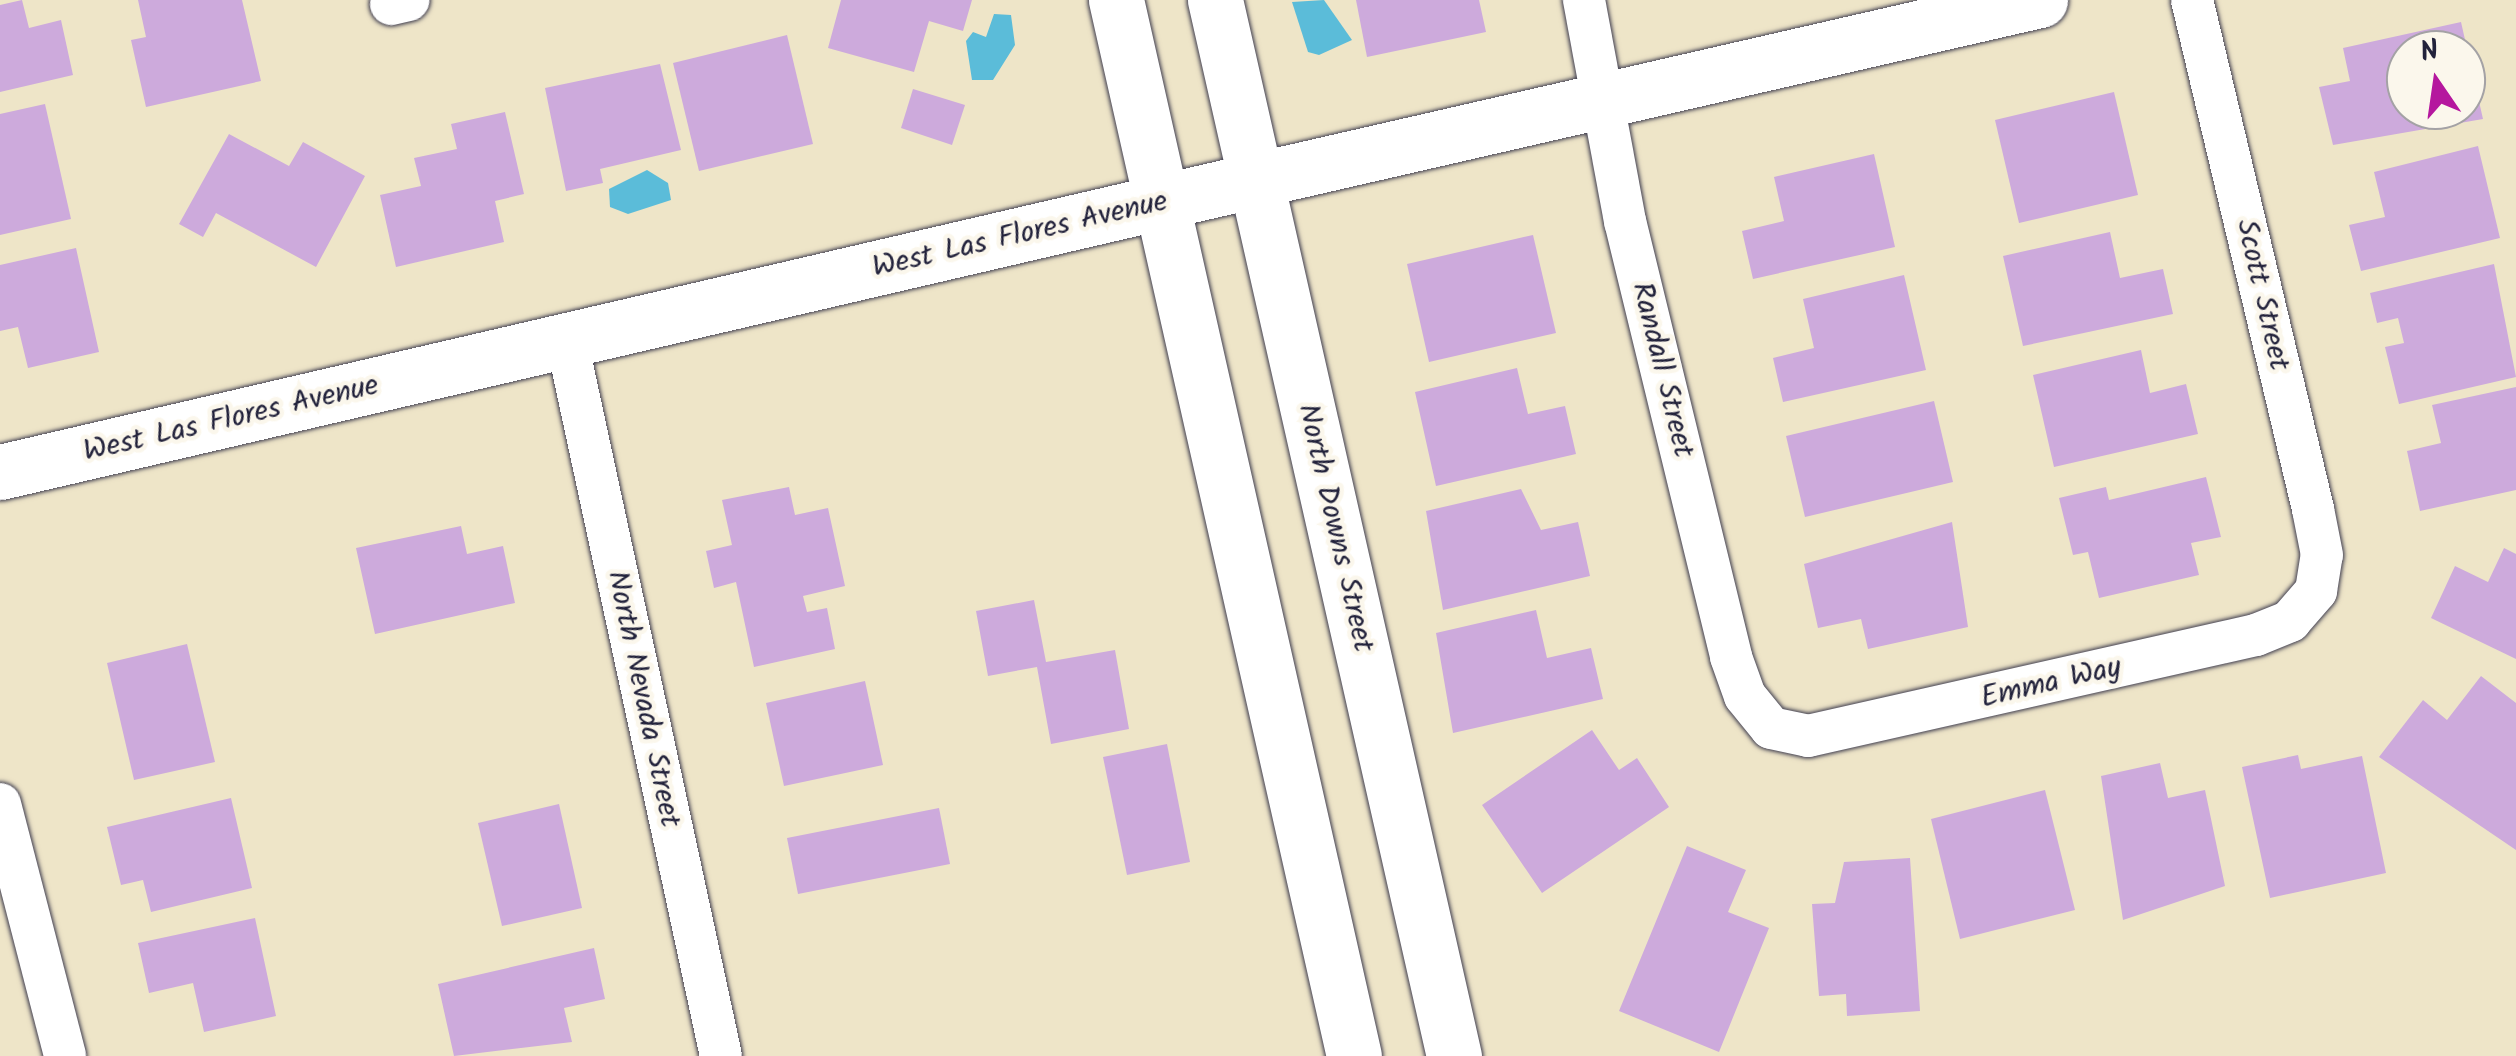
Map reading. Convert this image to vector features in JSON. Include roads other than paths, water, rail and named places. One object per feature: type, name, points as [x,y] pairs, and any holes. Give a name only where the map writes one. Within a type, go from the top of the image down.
[{"type":"main road","points":[[1116,0],[1354,1056]]},
{"type":"main road","name":"North Downs Street","points":[[1215,0],[1454,1056]]},
{"type":"main road","name":"West Las Flores Avenue","points":[[0,472],[2040,0]]},
{"type":"street","name":"Randall Street","points":[[1584,0],[1603,101],[1732,657],[1745,696],[1771,728]]},
{"type":"street","name":"Scott Street","points":[[2192,0],[2313,509],[2322,555],[2316,591]]},
{"type":"street","name":"North Nevada Street","points":[[566,342],[721,1056]]},
{"type":"street","name":"Emma Way","points":[[1771,728],[1845,732],[2256,635],[2290,621],[2316,591]]},
{"type":"street","points":[[0,804],[65,1056]]},
{"type":"water","points":[[1324,0],[1352,40],[1319,55],[1308,52],[1292,2]]},
{"type":"water","points":[[994,14],[1011,15],[1015,45],[993,80],[972,80],[966,41],[973,32],[986,37]]},
{"type":"water","points":[[647,170],[668,183],[671,200],[628,214],[610,207],[609,189]]}]
